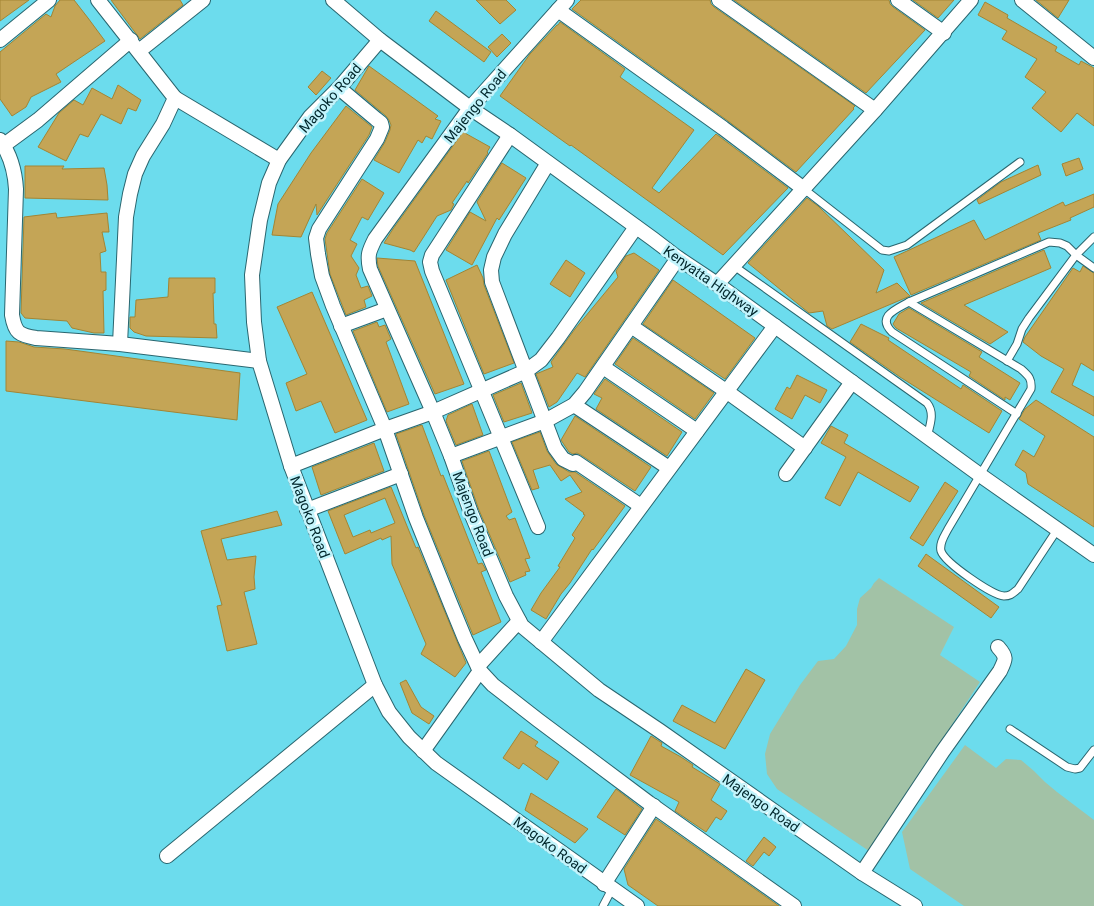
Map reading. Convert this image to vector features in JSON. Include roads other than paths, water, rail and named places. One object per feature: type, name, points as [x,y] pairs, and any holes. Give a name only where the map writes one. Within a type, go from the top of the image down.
[{"type":"street","points":[[0,40],[49,0]]},
{"type":"street","points":[[98,0],[175,98],[279,160]]},
{"type":"street","points":[[719,0],[875,110]]},
{"type":"street","points":[[898,0],[944,33]]},
{"type":"street","points":[[717,284],[944,33],[971,0]]},
{"type":"street","points":[[1022,0],[1094,58]]},
{"type":"street","points":[[200,1],[135,46],[38,120],[2,143],[16,174],[12,315],[14,326],[24,336],[120,344],[259,361]]},
{"type":"street","name":"Kenyatta Highway","points":[[335,1],[380,40],[470,108],[1094,556]]},
{"type":"street","points":[[563,5],[804,189]]},
{"type":"street","name":"Majengo Road","points":[[563,5],[470,108],[375,239],[367,259],[370,269],[432,412],[471,513],[506,596],[522,626],[598,690],[660,731],[862,873],[896,901],[915,906]]},
{"type":"street","name":"Magoko Road","points":[[380,40],[310,117],[279,160],[269,183],[260,220],[252,275],[254,322],[259,361],[291,466],[307,510],[375,685],[389,712],[409,737],[436,763],[637,906]]},
{"type":"street","points":[[338,88],[376,119],[380,123],[382,130],[318,229],[316,238],[322,276],[385,429],[416,518],[447,596],[479,668],[493,685],[654,806],[794,906]]},
{"type":"street","points":[[120,344],[126,217],[130,194],[135,174],[175,98]]},
{"type":"street","points":[[510,136],[432,255],[430,262],[432,271],[538,527]]},
{"type":"street","points":[[548,163],[505,234],[494,256],[491,270],[492,282],[555,448],[563,459],[573,464],[576,462],[641,506]]},
{"type":"street","points":[[291,466],[432,412],[526,371],[541,360],[558,338],[636,227]]},
{"type":"street","points":[[450,456],[545,421],[574,406],[678,258]]},
{"type":"street","points":[[341,326],[387,309]]},
{"type":"street","points":[[631,326],[805,448]]},
{"type":"street","points":[[541,642],[775,326]]},
{"type":"street","points":[[603,367],[697,431]]},
{"type":"street","points":[[786,474],[852,382]]},
{"type":"street","points":[[574,406],[669,468]]},
{"type":"street","points":[[307,510],[401,474]]},
{"type":"street","points":[[423,751],[479,668],[519,620]]},
{"type":"street","points":[[862,873],[943,751],[1000,670],[1006,659],[998,647]]},
{"type":"street","points":[[167,856],[375,685]]},
{"type":"street","points":[[608,886],[654,806]]},
{"type":"lane","points":[[804,189],[882,250],[889,251],[908,245],[1020,162]]},
{"type":"lane","points":[[1007,361],[1022,329],[1076,255],[1094,237]]},
{"type":"lane","points":[[1017,414],[892,332],[886,324],[888,316],[892,311],[909,302],[1049,242],[1067,246],[1094,268]]},
{"type":"lane","points":[[734,266],[927,403],[931,408],[932,414],[927,437]]},
{"type":"lane","points":[[909,302],[1022,369],[1032,382],[1031,389],[1017,414],[948,529],[941,544],[941,552],[952,564],[988,590],[1003,596],[1012,595],[1018,589],[1057,530]]},
{"type":"lane","points":[[1010,729],[1067,767],[1075,769],[1080,768],[1094,750]]},
{"type":"lane","points":[[603,906],[608,886]]}]
